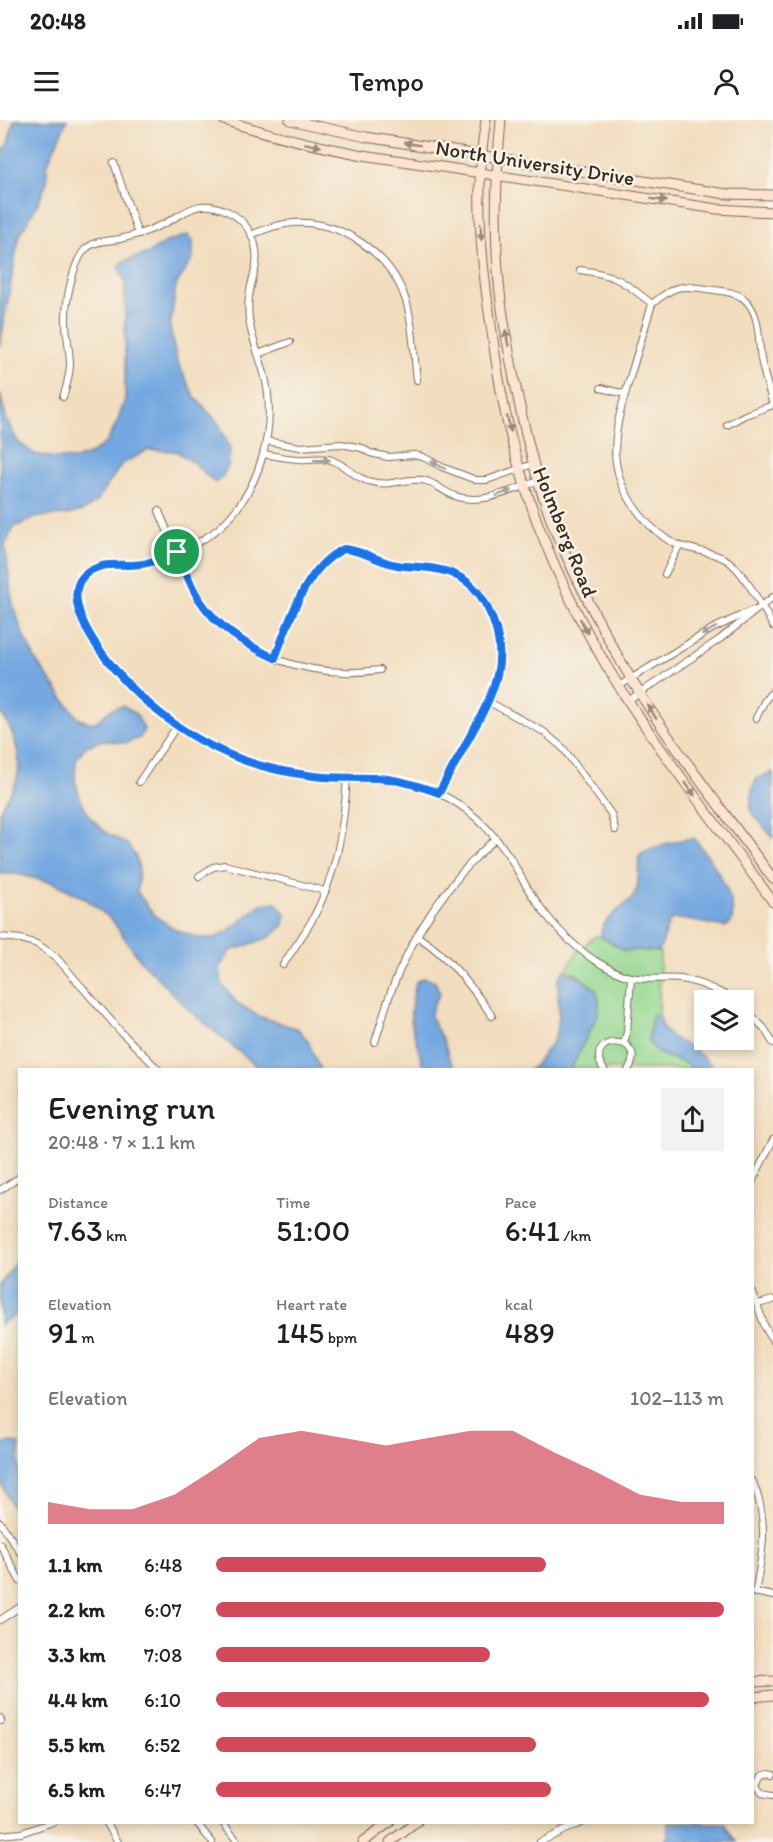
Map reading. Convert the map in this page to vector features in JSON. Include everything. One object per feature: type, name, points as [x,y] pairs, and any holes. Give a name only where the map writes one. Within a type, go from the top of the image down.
[{"type":"street","name":"North University Drive","points":[[224,120],[262,133],[314,146],[717,209],[773,212]]},
{"type":"street","name":"North University Drive","points":[[290,120],[366,137],[727,194],[773,195]]},
{"type":"street","name":"Holmberg Road","points":[[486,120],[479,173],[484,285],[499,385],[519,470],[547,545],[589,636],[647,730],[773,902]]},
{"type":"street","name":"Holmberg Road","points":[[501,120],[496,201],[499,284],[515,382],[533,464],[560,540],[603,630],[640,693],[684,758],[773,879]]},
{"type":"street","points":[[114,163],[138,234]]},
{"type":"street","points":[[63,397],[69,380],[70,364],[66,313],[75,266],[79,256],[87,247],[98,242],[138,234],[167,223],[190,208],[205,206],[220,208],[243,222],[253,234],[256,251],[256,266],[249,293],[248,321],[269,402],[269,426],[264,454],[246,494],[233,513],[216,530],[177,552],[147,563],[104,566],[84,575],[79,582],[76,594],[77,608],[84,626],[104,657],[151,706],[177,726],[243,760],[281,771],[304,775],[380,778],[414,784],[439,793],[479,820],[509,856],[535,900],[552,922],[592,959],[632,978],[684,980],[715,990]]},
{"type":"street","points":[[253,234],[274,226],[293,223],[329,227],[357,240],[378,256],[393,275],[405,298],[417,380]]},
{"type":"street","points":[[580,270],[615,277],[652,304]]},
{"type":"street","points":[[727,426],[745,415],[773,405],[761,358],[756,320],[751,306],[742,297],[733,293],[686,286],[675,287],[652,304],[618,421],[616,465],[625,491],[650,526],[679,546],[725,559],[737,568],[773,626]]},
{"type":"street","points":[[258,354],[291,342]]},
{"type":"street","points":[[601,388],[625,394]]},
{"type":"street","points":[[266,441],[311,447],[341,444],[388,457],[414,455],[476,480],[487,480],[533,464]]},
{"type":"street","points":[[264,454],[299,459],[330,459],[354,476],[364,480],[384,484],[425,480],[452,495],[470,499],[490,498],[539,481]]},
{"type":"street","points":[[159,511],[197,597],[209,614],[230,634],[252,648],[303,668],[360,673],[380,670]]},
{"type":"street","points":[[665,574],[679,546]]},
{"type":"street","points":[[275,658],[292,613],[304,590],[327,559],[344,549],[355,550],[396,565],[435,568],[455,574],[470,583],[483,599],[498,636],[497,679],[489,702],[439,793]]},
{"type":"street","points":[[628,701],[720,639],[773,597]]},
{"type":"street","points":[[619,686],[712,629],[761,606]]},
{"type":"street","points":[[756,718],[765,700],[773,691]]},
{"type":"street","points":[[489,702],[544,732],[563,748],[611,814],[615,830]]},
{"type":"street","points":[[139,782],[177,726]]},
{"type":"street","points":[[283,966],[312,920],[325,891],[340,844],[347,778]]},
{"type":"street","points":[[375,1042],[390,993],[429,915],[475,857],[495,839]]},
{"type":"street","points":[[200,876],[213,867],[225,865],[325,891]]},
{"type":"street","points":[[417,936],[435,948],[469,984],[492,1016]]},
{"type":"street","points":[[0,937],[21,939],[37,944],[55,956],[121,1032],[157,1068]]},
{"type":"street","points":[[624,1043],[632,978]]},
{"type":"street","points":[[754,1018],[764,1028],[773,1043]]},
{"type":"street","points":[[603,1068],[600,1059],[603,1046],[614,1041],[628,1046],[632,1056],[630,1068]]},
{"type":"street","points":[[754,1178],[773,1140]]},
{"type":"street","points":[[762,1162],[773,1150]]},
{"type":"street","points":[[0,1190],[18,1178]]},
{"type":"street","points":[[754,1295],[765,1327],[773,1341]]},
{"type":"street","points":[[758,1304],[773,1300]]},
{"type":"street","points":[[754,1484],[760,1499],[764,1526],[763,1553],[754,1592],[773,1596]]},
{"type":"street","points":[[0,1522],[18,1549]]},
{"type":"street","points":[[0,1544],[18,1577]]},
{"type":"street","points":[[0,1620],[18,1607]]},
{"type":"street","points":[[754,1683],[773,1681]]},
{"type":"street","points":[[754,1697],[773,1695]]},
{"type":"street","points":[[773,1774],[762,1775],[757,1785],[762,1793],[773,1795]]},
{"type":"street","points":[[0,1835],[21,1833],[47,1824]]},
{"type":"street","points":[[107,1824],[118,1842]]},
{"type":"street","points":[[198,1824],[212,1842]]},
{"type":"street","points":[[224,1824],[238,1842]]},
{"type":"street","points":[[363,1842],[387,1824]]},
{"type":"street","points":[[390,1842],[414,1824]]},
{"type":"street","points":[[540,1842],[579,1824]]},
{"type":"green space","points":[[595,936],[625,951],[660,952],[659,1015],[652,1015],[648,1041],[658,1053],[692,1068],[571,1068],[598,1014],[599,999],[596,989],[575,973],[565,971],[577,952]]},
{"type":"water","points":[[14,120],[67,120],[47,165],[47,182],[19,236],[0,346],[0,157],[8,143]]},
{"type":"water","points":[[188,235],[193,240],[193,258],[176,285],[170,328],[177,361],[194,396],[219,424],[230,448],[229,464],[222,477],[215,483],[194,463],[176,451],[148,450],[122,464],[95,503],[83,511],[38,517],[14,527],[5,546],[13,605],[24,637],[38,664],[78,718],[92,723],[111,710],[123,706],[136,714],[144,729],[140,738],[125,743],[102,740],[85,747],[76,759],[75,780],[80,798],[89,816],[105,832],[128,845],[136,857],[139,870],[137,892],[154,915],[176,930],[199,938],[215,938],[231,929],[261,904],[275,902],[285,913],[284,925],[270,937],[231,951],[220,966],[222,984],[237,1003],[258,1016],[298,1029],[308,1041],[320,1068],[259,1068],[190,1011],[140,960],[112,920],[86,899],[55,883],[16,874],[0,874],[0,812],[16,783],[19,761],[13,735],[0,712],[0,393],[7,421],[18,442],[35,454],[75,459],[92,453],[107,442],[125,399],[125,281],[119,269],[121,262],[149,253],[168,241]]},
{"type":"water","points":[[773,772],[773,838],[750,810],[752,790],[757,778]]},
{"type":"water","points":[[694,838],[722,878],[731,902],[733,913],[731,923],[725,927],[672,919],[657,952],[625,951],[601,937],[605,924],[635,893],[638,884],[639,855],[657,846]]},
{"type":"water","points":[[564,971],[574,974],[596,989],[599,1000],[598,1014],[571,1068],[532,1068],[554,1040],[559,1018],[558,979]]},
{"type":"water","points":[[424,978],[435,981],[440,994],[432,1010],[432,1020],[455,1068],[423,1068],[411,1013],[416,982]]},
{"type":"water","points":[[652,1015],[659,1015],[664,1030],[673,1038],[695,1050],[714,1068],[692,1068],[658,1053],[648,1041]]},
{"type":"water","points":[[18,1258],[18,1314],[0,1325],[0,1285]]},
{"type":"water","points":[[11,1442],[18,1444],[18,1515],[0,1481],[0,1445]]},
{"type":"water","points":[[668,1824],[725,1824],[737,1842],[665,1842],[668,1835]]},
{"type":"route","points":[[344,549],[355,550],[396,565],[435,568],[455,574],[470,583],[483,599],[498,636],[497,679],[489,702],[439,793],[414,784],[380,778],[316,777],[281,771],[243,760],[177,726],[151,706],[104,657],[84,626],[77,608],[76,594],[79,582],[84,575],[93,570],[104,566],[147,563],[177,552],[197,597],[209,614],[230,634],[252,648],[275,658],[292,613],[304,590],[327,559],[344,549]]}]
